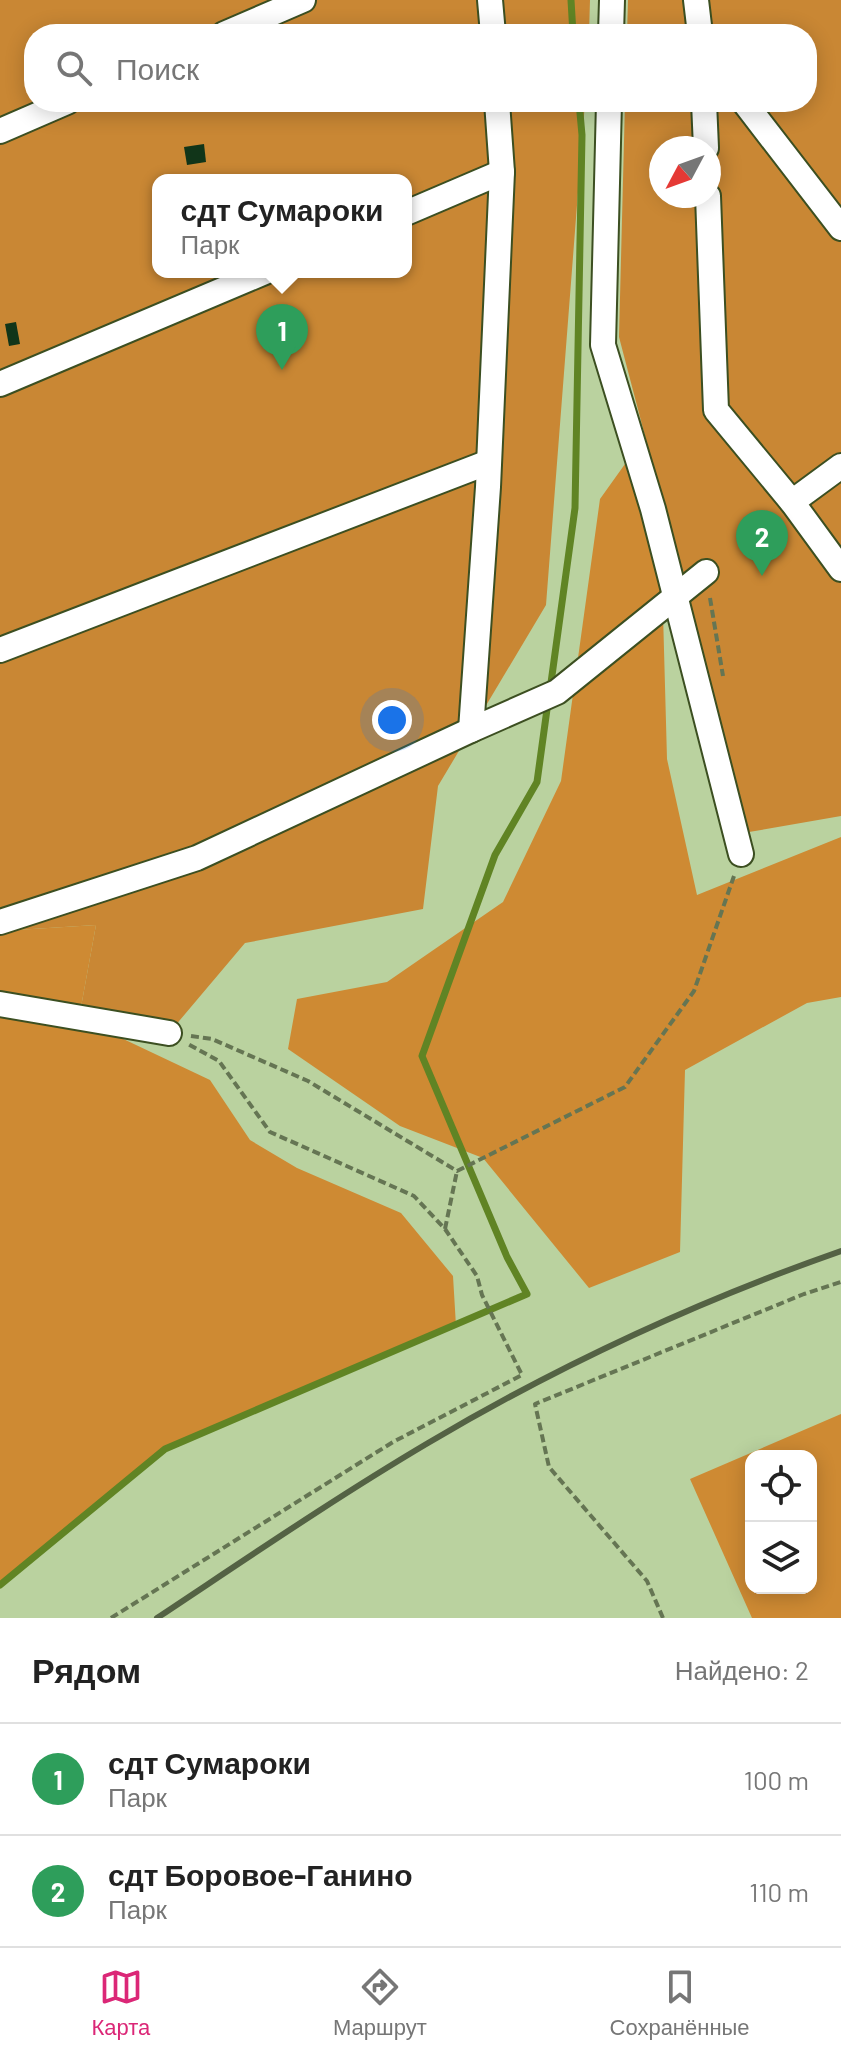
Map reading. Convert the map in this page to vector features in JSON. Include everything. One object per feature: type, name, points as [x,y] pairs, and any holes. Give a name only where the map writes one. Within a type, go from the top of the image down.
[{"type":"street","points":[[247,24],[303,0]]},
{"type":"street","points":[[490,0],[492,24]]},
{"type":"street","points":[[611,24],[612,0]]},
{"type":"street","points":[[696,0],[699,24]]},
{"type":"street","points":[[0,131],[44,112]]},
{"type":"street","points":[[471,730],[489,462],[502,172],[498,112]]},
{"type":"street","points":[[609,112],[603,345],[653,509],[741,854]]},
{"type":"street","points":[[704,112],[705,136]]},
{"type":"street","points":[[752,112],[841,228]]},
{"type":"street","points":[[412,210],[502,172]]},
{"type":"street","points":[[708,208],[716,410],[792,502],[841,569]]},
{"type":"street","points":[[0,384],[251,278]]},
{"type":"street","points":[[0,650],[489,462]]},
{"type":"street","points":[[792,502],[841,466]]},
{"type":"street","points":[[0,922],[197,858],[557,692],[706,572]]},
{"type":"street","points":[[0,1004],[169,1033]]},
{"type":"path","points":[[706,572],[724,679]]},
{"type":"path","points":[[457,1171],[625,1087],[694,991],[741,854]]},
{"type":"path","points":[[169,1033],[212,1039],[308,1081],[457,1171]]},
{"type":"path","points":[[111,1618],[393,1442],[522,1375],[482,1295],[477,1276],[445,1229],[414,1196],[270,1132],[219,1061],[169,1033]]},
{"type":"path","points":[[445,1229],[457,1171]]},
{"type":"path","points":[[663,1618],[647,1581],[549,1467],[535,1404],[790,1299],[841,1282]]},
{"type":"shaded area","points":[[0,0],[590,0],[589,24],[24,24],[24,112],[584,112],[546,605],[438,786],[423,909],[245,943],[169,1033],[79,1018],[96,925],[0,931]]},
{"type":"shaded area","points":[[628,0],[841,0],[841,816],[749,832],[619,337],[625,112],[817,112],[817,24],[627,24]]},
{"type":"shaded area","points":[[625,464],[662,577],[667,759],[697,895],[841,837],[841,997],[807,1003],[685,1070],[680,1252],[589,1288],[483,1158],[400,1126],[288,1049],[297,999],[387,982],[503,902],[561,781],[600,499]]},
{"type":"shaded area","points":[[96,925],[79,1018],[210,1080],[250,1140],[297,1168],[401,1213],[453,1276],[456,1326],[165,1449],[0,1585],[0,931]]},
{"type":"shaded area","points":[[841,1414],[841,1618],[752,1618],[690,1479],[745,1455],[745,1594],[817,1594],[817,1450],[757,1450]]},
{"type":"building","points":[[204,144],[206,162],[187,165],[184,147]]},
{"type":"building","points":[[16,322],[20,344],[9,346],[5,324]]},
{"type":"waterway","points":[[571,0],[572,24]]},
{"type":"waterway","points":[[550,690],[575,508],[580,112]]},
{"type":"waterway","points":[[0,1585],[165,1449],[527,1294],[507,1257],[422,1056],[495,855],[537,782],[548,702]]},
{"type":"railway","points":[[157,1618],[359,1485],[527,1388],[682,1313],[841,1251]]},
{"type":"place","name":"сдт Сумароки","points":[[282,370]]},
{"type":"place","name":"сдт Боровое-Ганино","points":[[762,576]]}]
